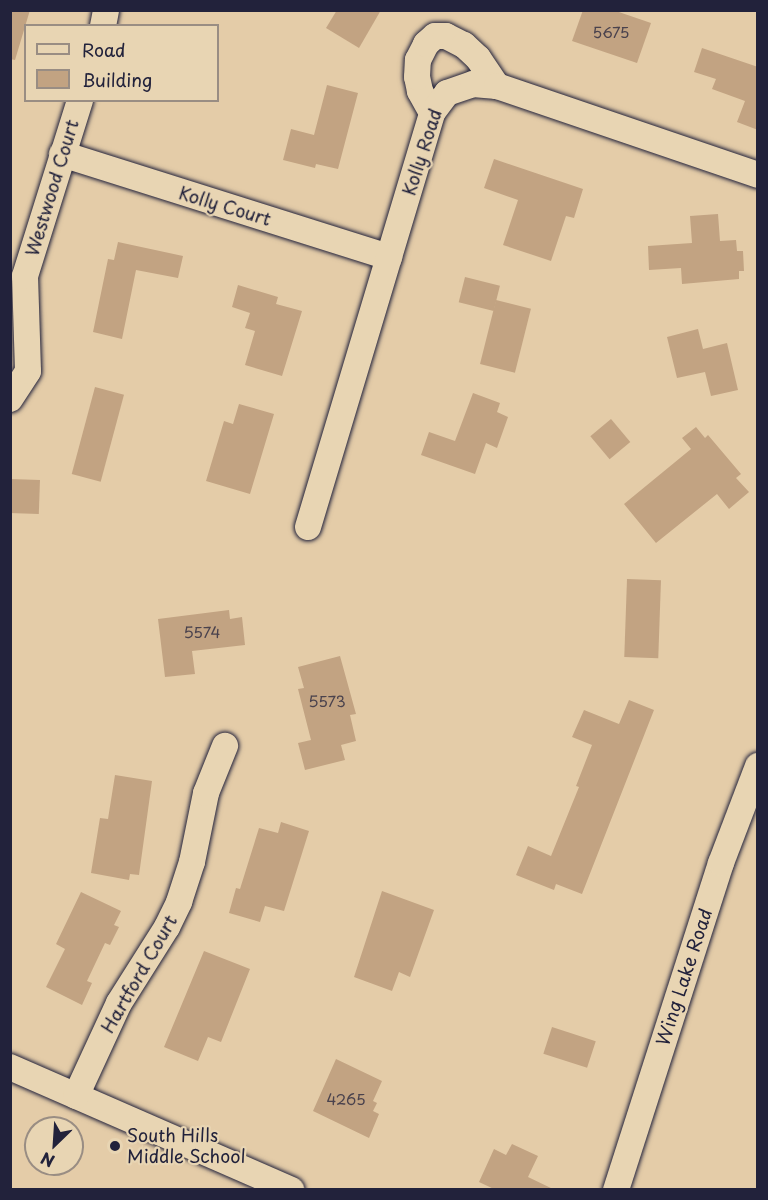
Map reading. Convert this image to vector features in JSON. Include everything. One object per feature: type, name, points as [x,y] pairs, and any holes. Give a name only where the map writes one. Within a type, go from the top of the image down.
[{"type":"street","points":[[432,113],[420,91],[417,77],[418,60],[426,44],[435,36],[446,36],[464,45],[478,58],[497,86]]},
{"type":"street","name":"Kolly Road","points":[[309,528],[432,113],[438,101],[459,87],[479,84],[497,86],[758,175]]},
{"type":"street","name":"Westwood Court","points":[[10,399],[28,371],[18,285],[79,102]]},
{"type":"street","name":"Kolly Court","points":[[62,154],[389,257]]},
{"type":"street","name":"Hartford Court","points":[[76,1096],[118,1003],[168,927],[179,902],[192,862],[206,793],[225,746]]},
{"type":"street","name":"Wing Lake Road","points":[[616,1190],[721,863],[757,771]]},
{"type":"street","points":[[10,1067],[291,1190]]},
{"type":"building","points":[[10,10],[30,10],[15,60],[10,59]]},
{"type":"building","points":[[337,10],[381,10],[359,48],[326,28]]},
{"type":"building","points":[[583,10],[613,10],[651,23],[637,63],[572,41]]},
{"type":"building","points":[[702,48],[758,67],[758,130],[737,122],[745,101],[712,89],[716,79],[694,72]]},
{"type":"building","points":[[327,85],[358,93],[338,169],[316,164],[315,168],[283,160],[291,129],[314,135]]},
{"type":"building","points":[[494,159],[583,189],[574,218],[566,216],[551,261],[503,245],[518,200],[484,188]]},
{"type":"building","points":[[718,214],[720,241],[736,240],[737,251],[743,251],[744,271],[739,271],[739,279],[682,284],[681,268],[649,270],[648,246],[692,243],[690,216]]},
{"type":"building","points":[[118,242],[183,256],[178,278],[136,270],[122,339],[93,332],[108,259],[114,260]]},
{"type":"building","points":[[465,277],[500,286],[494,311],[459,302]]},
{"type":"building","points":[[238,285],[278,297],[276,304],[302,311],[282,376],[245,365],[255,331],[245,328],[250,313],[232,307]]},
{"type":"building","points":[[496,300],[531,309],[515,373],[480,364]]},
{"type":"building","points":[[698,329],[703,349],[727,343],[738,390],[711,396],[705,372],[677,378],[667,337]]},
{"type":"building","points":[[95,387],[124,395],[101,482],[72,474]]},
{"type":"building","points":[[473,393],[500,403],[497,412],[508,417],[497,448],[486,443],[475,474],[421,455],[429,432],[455,441]]},
{"type":"building","points":[[239,404],[274,414],[250,494],[206,481],[224,421],[233,424]]},
{"type":"building","points":[[611,419],[630,442],[610,459],[590,436]]},
{"type":"building","points":[[696,427],[705,438],[708,435],[741,474],[736,478],[749,492],[729,509],[717,494],[656,543],[624,504],[691,449],[682,438]]},
{"type":"building","points":[[10,479],[40,480],[39,514],[10,513]]},
{"type":"building","points":[[627,579],[661,580],[658,658],[624,657]]},
{"type":"building","points":[[229,610],[230,619],[242,617],[245,645],[192,651],[195,674],[165,677],[158,619]]},
{"type":"building","points":[[340,656],[356,714],[350,715],[356,741],[341,745],[345,760],[305,770],[298,743],[311,740],[298,689],[304,688],[298,667]]},
{"type":"building","points":[[629,700],[654,710],[582,894],[556,884],[554,890],[516,875],[528,846],[551,856],[579,787],[576,786],[592,745],[572,737],[584,710],[619,724]]},
{"type":"building","points":[[115,775],[152,781],[139,875],[130,874],[129,880],[91,873],[100,818],[108,819]]},
{"type":"building","points":[[281,822],[309,831],[284,911],[265,906],[260,922],[229,913],[236,888],[240,889],[259,828],[278,833]]},
{"type":"building","points":[[382,891],[434,910],[410,977],[399,972],[392,991],[354,977]]},
{"type":"building","points":[[81,892],[121,911],[114,925],[119,927],[110,945],[105,943],[87,981],[92,983],[82,1005],[46,987],[65,949],[56,944]]},
{"type":"building","points":[[204,951],[250,969],[221,1042],[208,1037],[198,1061],[164,1047]]},
{"type":"building","points":[[552,1027],[596,1041],[587,1068],[543,1054]]},
{"type":"building","points":[[336,1059],[382,1081],[373,1101],[377,1103],[373,1111],[379,1114],[369,1138],[313,1111]]},
{"type":"building","points":[[512,1144],[538,1156],[528,1177],[555,1190],[496,1190],[479,1182],[494,1149],[506,1155]]},
{"type":"place","name":"South Hills Middle School","points":[[115,1146]]}]
